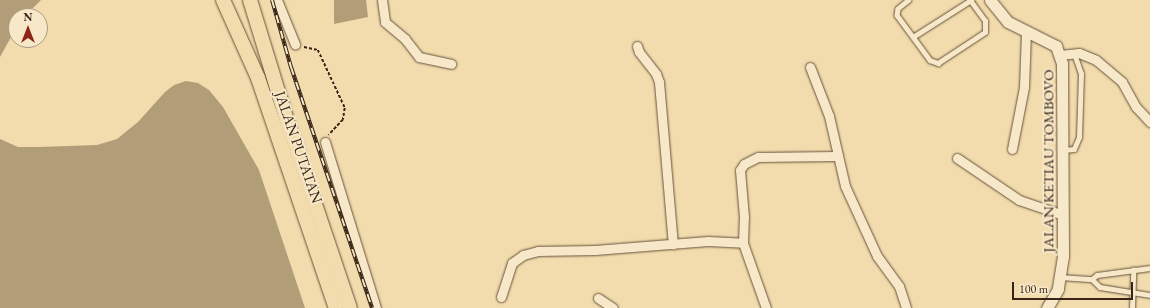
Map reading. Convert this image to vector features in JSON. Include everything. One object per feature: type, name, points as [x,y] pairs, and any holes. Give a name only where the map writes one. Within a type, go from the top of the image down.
[{"type":"highway","name":"JALAN PUTATAN","points":[[223,0],[258,78],[278,143],[335,304]]},
{"type":"highway","name":"JALAN PUTATAN","points":[[250,0],[288,124],[350,308]]},
{"type":"highway","points":[[278,143],[287,135],[288,124]]},
{"type":"highway","points":[[335,304],[332,272],[336,265]]},
{"type":"street","points":[[277,0],[295,44]]},
{"type":"street","points":[[382,0],[385,22],[405,39],[419,57],[451,64]]},
{"type":"street","name":"JALAN KETIAU TOMBOVO","points":[[990,0],[1002,17],[1026,32],[1050,41],[1060,56],[1063,150],[1063,256],[1058,289],[1047,308]]},
{"type":"street","points":[[1012,149],[1024,86],[1026,32]]},
{"type":"street","points":[[637,46],[639,52],[656,74],[659,82],[673,244]]},
{"type":"street","points":[[1060,56],[1074,54],[1088,56],[1117,77],[1136,107],[1150,122]]},
{"type":"street","points":[[810,67],[829,116],[845,186],[862,226],[877,256],[898,286],[906,308]]},
{"type":"street","points":[[325,142],[376,308]]},
{"type":"street","points":[[766,308],[743,243],[744,217],[740,170],[744,164],[758,157],[837,156]]},
{"type":"street","points":[[957,158],[1019,200],[1063,215]]},
{"type":"street","points":[[501,297],[512,263],[531,252],[708,241],[743,243]]},
{"type":"street","points":[[598,298],[613,308]]},
{"type":"lane","points":[[909,0],[898,9],[897,15],[913,37],[930,60],[942,62],[985,32],[985,21],[970,0],[913,37]]},
{"type":"lane","points":[[1063,150],[1074,149],[1078,142],[1080,74],[1074,54]]},
{"type":"lane","points":[[1092,279],[1096,275],[1150,268]]},
{"type":"lane","points":[[1132,308],[1133,270]]},
{"type":"lane","points":[[1060,277],[1092,279],[1100,287],[1150,295]]},
{"type":"path","points":[[295,44],[318,50],[345,108],[343,120],[330,132],[325,142]]},
{"type":"shaded area","points":[[0,0],[41,0],[33,8],[8,8],[8,42],[0,57]]},
{"type":"shaded area","points":[[334,0],[366,0],[368,17],[334,24]]},
{"type":"shaded area","points":[[186,81],[198,83],[209,90],[223,107],[259,170],[305,308],[0,308],[0,139],[18,147],[39,147],[97,145],[117,139],[138,122],[165,92],[174,85]]},
{"type":"railway","points":[[272,0],[291,67],[372,308]]}]
